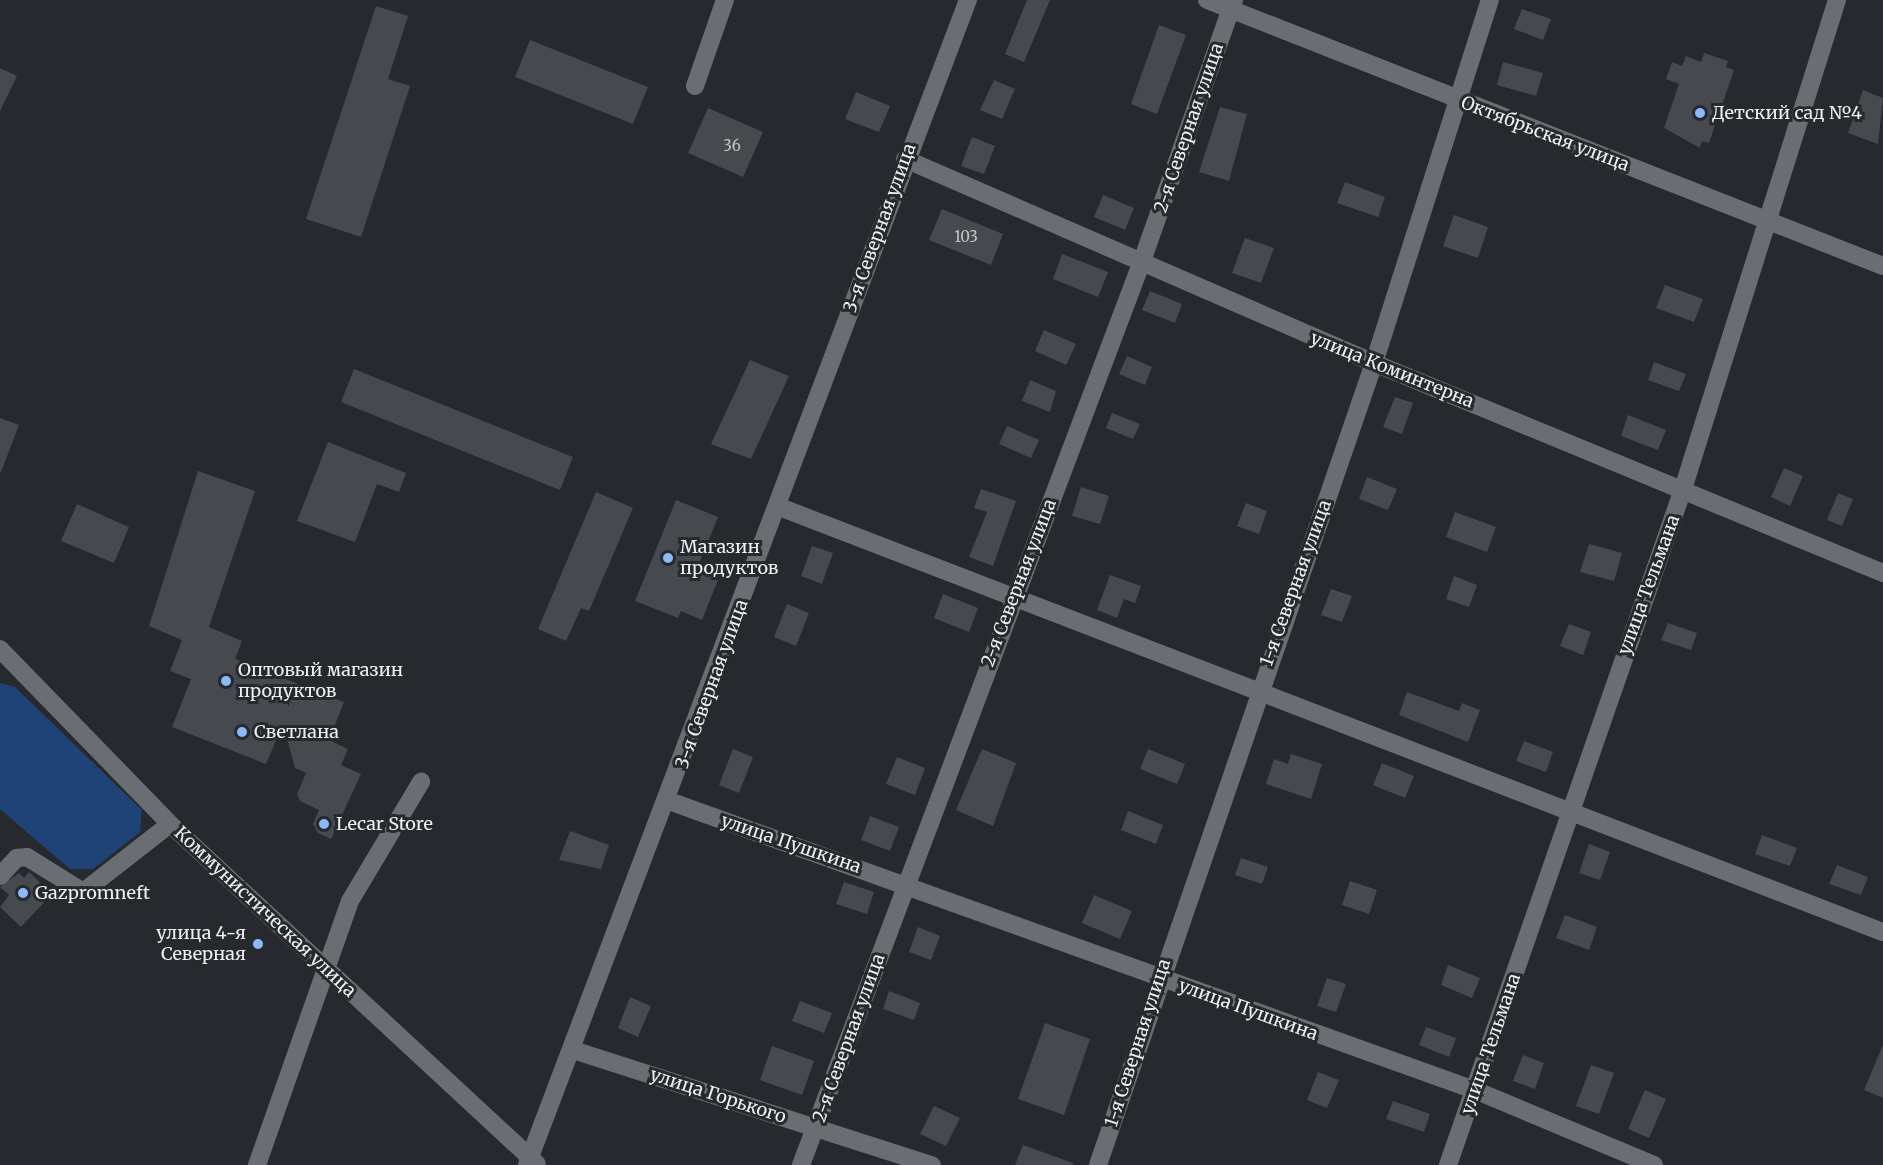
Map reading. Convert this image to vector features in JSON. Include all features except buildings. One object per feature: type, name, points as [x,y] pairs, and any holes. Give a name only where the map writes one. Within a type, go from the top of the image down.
[{"type":"street","points":[[695,86],[725,0]]},
{"type":"street","name":"3-я Северная улица","points":[[532,1162],[669,801],[905,159],[968,0]]},
{"type":"street","name":"Октябрьская улица","points":[[1207,0],[1232,4],[1457,101],[1770,220],[1883,266]]},
{"type":"street","name":"1-я Северная улица","points":[[1098,1165],[1257,690],[1374,363],[1490,0]]},
{"type":"street","name":"улица Тельмана","points":[[1448,1165],[1477,1092],[1570,808],[1683,489],[1770,220],[1837,0]]},
{"type":"street","name":"2-я Северная улица","points":[[801,1165],[817,1127],[904,884],[1141,264],[1232,4]]},
{"type":"street","name":"улица Коминтерна","points":[[905,159],[1141,264],[1374,363],[1883,573]]},
{"type":"street","points":[[777,506],[1570,808],[1883,932]]},
{"type":"street","name":"Коммунистическая улица","points":[[0,650],[170,824],[532,1162]]},
{"type":"street","points":[[257,1165],[328,970],[350,901],[421,782]]},
{"type":"street","name":"улица Пушкина","points":[[669,801],[1477,1092],[1654,1165]]},
{"type":"street","points":[[0,876],[17,858],[27,857],[83,892],[170,824]]},
{"type":"street","name":"улица Горького","points":[[573,1050],[932,1165]]},
{"type":"shaded area","points":[[0,683],[15,687],[142,810],[140,832],[93,869],[70,869],[0,809]]},
{"type":"place","name":"Детский сад №4","points":[[1700,113]]},
{"type":"place","name":"Магазин продуктов","points":[[668,558]]},
{"type":"place","name":"Оптовый магазин продуктов","points":[[226,681]]},
{"type":"place","name":"Светлана","points":[[242,732]]},
{"type":"place","name":"Lecar Store","points":[[324,824]]},
{"type":"place","name":"Gazpromneft","points":[[23,893]]},
{"type":"place","name":"улица 4-я Северная","points":[[258,944]]}]
